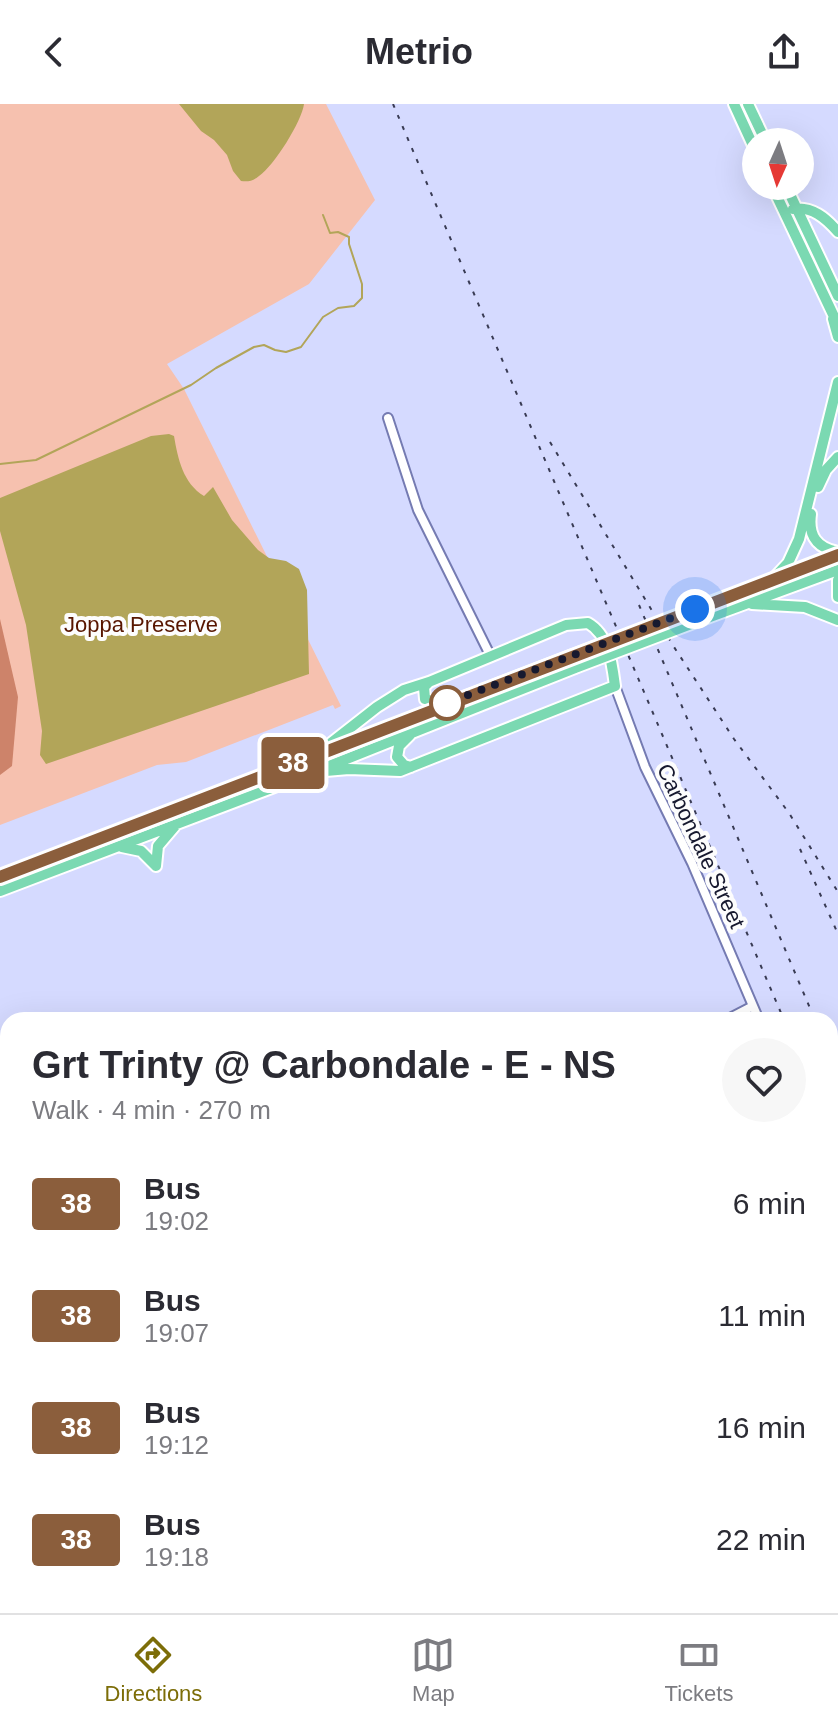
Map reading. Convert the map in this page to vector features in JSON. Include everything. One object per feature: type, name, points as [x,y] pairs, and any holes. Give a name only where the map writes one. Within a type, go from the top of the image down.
[{"type":"main road","points":[[734,104],[745,128]]},
{"type":"main road","points":[[748,104],[759,128]]},
{"type":"main road","points":[[778,200],[838,325]]},
{"type":"main road","points":[[793,200],[838,296]]},
{"type":"main road","points":[[784,213],[796,207],[810,209],[838,232]]},
{"type":"main road","points":[[831,310],[838,337]]},
{"type":"main road","points":[[773,579],[788,563],[799,539],[838,382]]},
{"type":"main road","points":[[838,457],[821,478],[809,524],[817,544],[838,554]]},
{"type":"main road","points":[[0,877],[838,554]]},
{"type":"main road","points":[[0,891],[314,772],[575,668],[838,570]]},
{"type":"main road","points":[[838,580],[838,597]]},
{"type":"main road","points":[[746,604],[805,607],[838,620]]},
{"type":"main road","points":[[314,772],[349,769],[392,772],[411,767],[615,686],[613,665],[604,637],[588,623],[566,625],[404,690],[389,698],[317,754]]},
{"type":"main road","points":[[429,682],[424,687],[425,699],[444,704]]},
{"type":"main road","points":[[411,767],[399,762],[397,752],[403,741],[415,731]]},
{"type":"main road","points":[[147,836],[152,826],[167,820],[187,805]]},
{"type":"main road","points":[[116,847],[141,851],[156,866],[158,846],[176,825]]},
{"type":"street","points":[[388,418],[418,510],[490,655]]},
{"type":"street","name":"Carbondale Street","points":[[615,686],[645,767],[692,863],[756,1012]]},
{"type":"street","points":[[741,1012],[753,1006]]},
{"type":"green space","name":"Joppa Preserve","points":[[0,104],[326,104],[375,200],[309,284],[167,364],[184,389],[341,706],[335,709],[333,705],[186,762],[157,765],[0,825]]},
{"type":"shaded area","points":[[179,104],[304,104],[293,132],[265,171],[253,180],[241,181],[227,155],[201,131]]},
{"type":"shaded area","points":[[151,436],[174,436],[183,470],[197,491],[204,496],[213,487],[232,520],[258,550],[269,558],[286,561],[299,569],[307,590],[309,674],[46,764],[40,755],[42,731],[26,625],[0,531],[0,498]]},
{"type":"shaded area","points":[[0,619],[18,697],[12,766],[0,775]]},
{"type":"waterway","points":[[0,464],[36,460],[191,385],[254,347],[264,345],[286,352],[301,347],[323,317],[338,308],[354,306],[362,298],[362,284],[349,237],[338,232],[330,233],[323,215]]},
{"type":"railway","points":[[393,104],[781,1012]]},
{"type":"railway","points":[[550,442],[674,647],[734,739],[789,813],[838,892]]},
{"type":"railway","points":[[639,605],[812,1012]]},
{"type":"railway","points":[[800,849],[838,934]]},
{"type":"bus line","name":"38","points":[[0,877],[838,555]]},
{"type":"route","points":[[447,703],[444,704],[695,609]]}]
